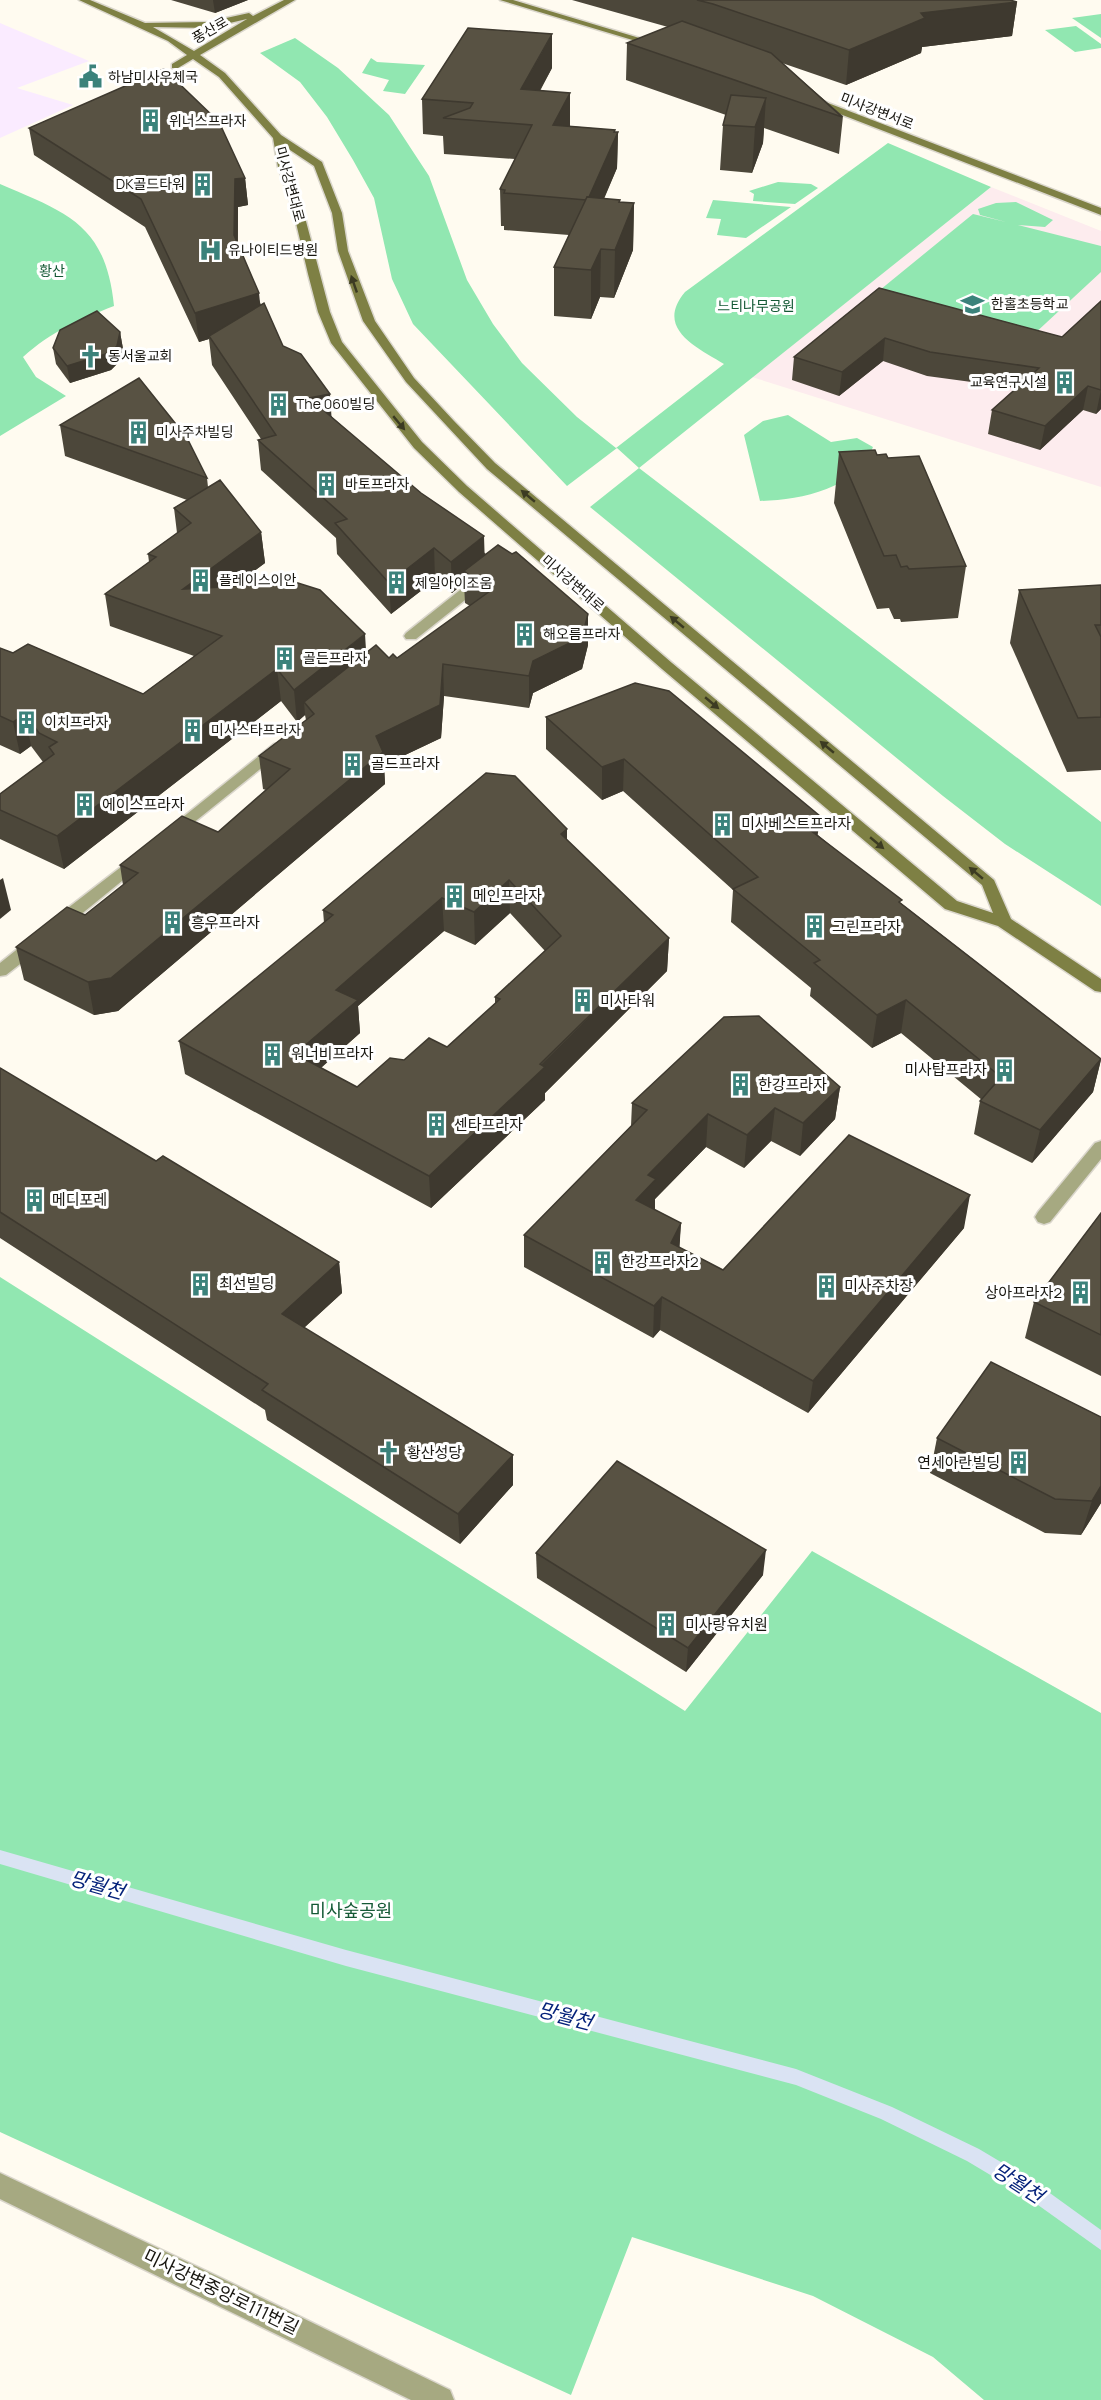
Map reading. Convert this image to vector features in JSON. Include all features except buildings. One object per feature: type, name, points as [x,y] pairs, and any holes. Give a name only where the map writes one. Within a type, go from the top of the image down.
[{"type":"main road","name":"미사강변대로","points":[[83,0],[171,39],[222,75],[278,137],[318,165],[337,213],[343,251],[369,321],[410,380],[491,466],[989,884],[1004,922]]},
{"type":"main road","name":"풍산로","points":[[175,66],[267,11],[291,0]]},
{"type":"main road","points":[[504,0],[675,50]]},
{"type":"main road","points":[[141,24],[208,25],[267,11]]},
{"type":"main road","name":"미사강변서로","points":[[804,97],[1101,212]]},
{"type":"main road","name":"미사강변대로","points":[[278,137],[283,168],[298,210],[315,283],[337,343],[418,445],[464,489],[667,666],[951,905],[1004,922],[1101,987]]},
{"type":"street","points":[[411,636],[498,567]]},
{"type":"street","points":[[0,971],[291,737]]},
{"type":"street","points":[[1044,1217],[1101,1147]]},
{"type":"street","name":"미사강변중앙로111번길","points":[[0,2186],[212,2287],[440,2400]]},
{"type":"shaded area","points":[[0,23],[89,61],[17,88],[73,105],[0,138]]},
{"type":"shaded area","name":"한홀초등학교","points":[[991,187],[1101,231],[1101,487],[752,377]]},
{"type":"green space","points":[[1101,14],[1101,38],[1072,18]]},
{"type":"green space","points":[[1076,26],[1101,44],[1101,48],[1075,52],[1045,30]]},
{"type":"green space","name":"느티나무공원","points":[[295,38],[338,68],[389,115],[429,176],[467,280],[493,324],[522,363],[577,417],[616,448],[724,364],[692,344],[677,327],[674,317],[677,305],[685,292],[888,143],[991,187],[639,468],[617,448],[567,486],[413,324],[392,279],[374,198],[353,160],[327,117],[300,82],[260,53]]},
{"type":"green space","points":[[371,58],[377,62],[425,65],[405,94],[383,91],[389,80],[362,73]]},
{"type":"green space","points":[[778,182],[811,184],[818,188],[795,204],[753,201],[754,194],[749,191]]},
{"type":"green space","name":"황산","points":[[0,184],[45,204],[80,225],[92,239],[102,257],[110,279],[114,306],[66,327],[44,340],[23,357],[36,377],[66,396],[0,436]]},
{"type":"green space","points":[[713,200],[791,207],[746,238],[717,235],[721,219],[706,218]]},
{"type":"green space","points":[[1016,202],[1053,220],[1045,227],[1018,225],[1101,246],[1101,272],[1032,336],[875,294],[973,214],[1006,222],[980,215],[978,209],[996,203]]},
{"type":"green space","points":[[788,415],[831,442],[857,438],[873,447],[865,461],[841,482],[809,495],[760,501],[744,435],[763,421]]},
{"type":"green space","points":[[639,468],[1101,822],[1101,906],[1005,844],[943,796],[590,507]]},
{"type":"green space","name":"미사숲공원","points":[[0,1277],[685,1711],[812,1551],[1101,1713],[1101,2400],[984,2400],[933,2357],[813,2296],[632,2237],[571,2395],[0,2132]]},
{"type":"waterway","name":"망월천","points":[[0,1857],[346,1958],[796,2077],[886,2113],[973,2155],[1030,2189],[1101,2241]]},
{"type":"place","name":"하남미사우체국","points":[[90,77]]},
{"type":"place","name":"위너스프라자","points":[[151,121]]},
{"type":"place","name":"DK골드타워","points":[[203,184]]},
{"type":"place","name":"유나이티드병원","points":[[210,250]]},
{"type":"place","name":"한홀초등학교","points":[[973,304]]},
{"type":"place","name":"동서울교회","points":[[90,356]]},
{"type":"place","name":"교육연구시설","points":[[1065,382]]},
{"type":"place","name":"The 060빌딩","points":[[278,404]]},
{"type":"place","name":"미사주차빌딩","points":[[138,432]]},
{"type":"place","name":"바토프라자","points":[[327,484]]},
{"type":"place","name":"플레이스이안","points":[[201,580]]},
{"type":"place","name":"제일아이조움","points":[[397,583]]},
{"type":"place","name":"해오름프라자","points":[[525,634]]},
{"type":"place","name":"골든프라자","points":[[285,658]]},
{"type":"place","name":"이치프라자","points":[[26,722]]},
{"type":"place","name":"미사스타프라자","points":[[193,730]]},
{"type":"place","name":"골드프라자","points":[[353,764]]},
{"type":"place","name":"에이스프라자","points":[[84,805]]},
{"type":"place","name":"미사베스트프라자","points":[[723,824]]},
{"type":"place","name":"메인프라자","points":[[455,896]]},
{"type":"place","name":"흥우프라자","points":[[173,923]]},
{"type":"place","name":"그린프라자","points":[[814,927]]},
{"type":"place","name":"미사타워","points":[[582,1001]]},
{"type":"place","name":"워너비프라자","points":[[273,1054]]},
{"type":"place","name":"미사탑프라자","points":[[1005,1070]]},
{"type":"place","name":"한강프라자","points":[[740,1085]]},
{"type":"place","name":"센타프라자","points":[[436,1125]]},
{"type":"place","name":"메디포레","points":[[34,1200]]},
{"type":"place","name":"한강프라자2","points":[[603,1262]]},
{"type":"place","name":"최선빌딩","points":[[201,1284]]},
{"type":"place","name":"미사주차장","points":[[826,1286]]},
{"type":"place","name":"상아프라자2","points":[[1080,1293]]},
{"type":"place","name":"황산성당","points":[[389,1453]]},
{"type":"place","name":"연세아란빌딩","points":[[1018,1463]]},
{"type":"place","name":"미사랑유치원","points":[[667,1625]]}]
